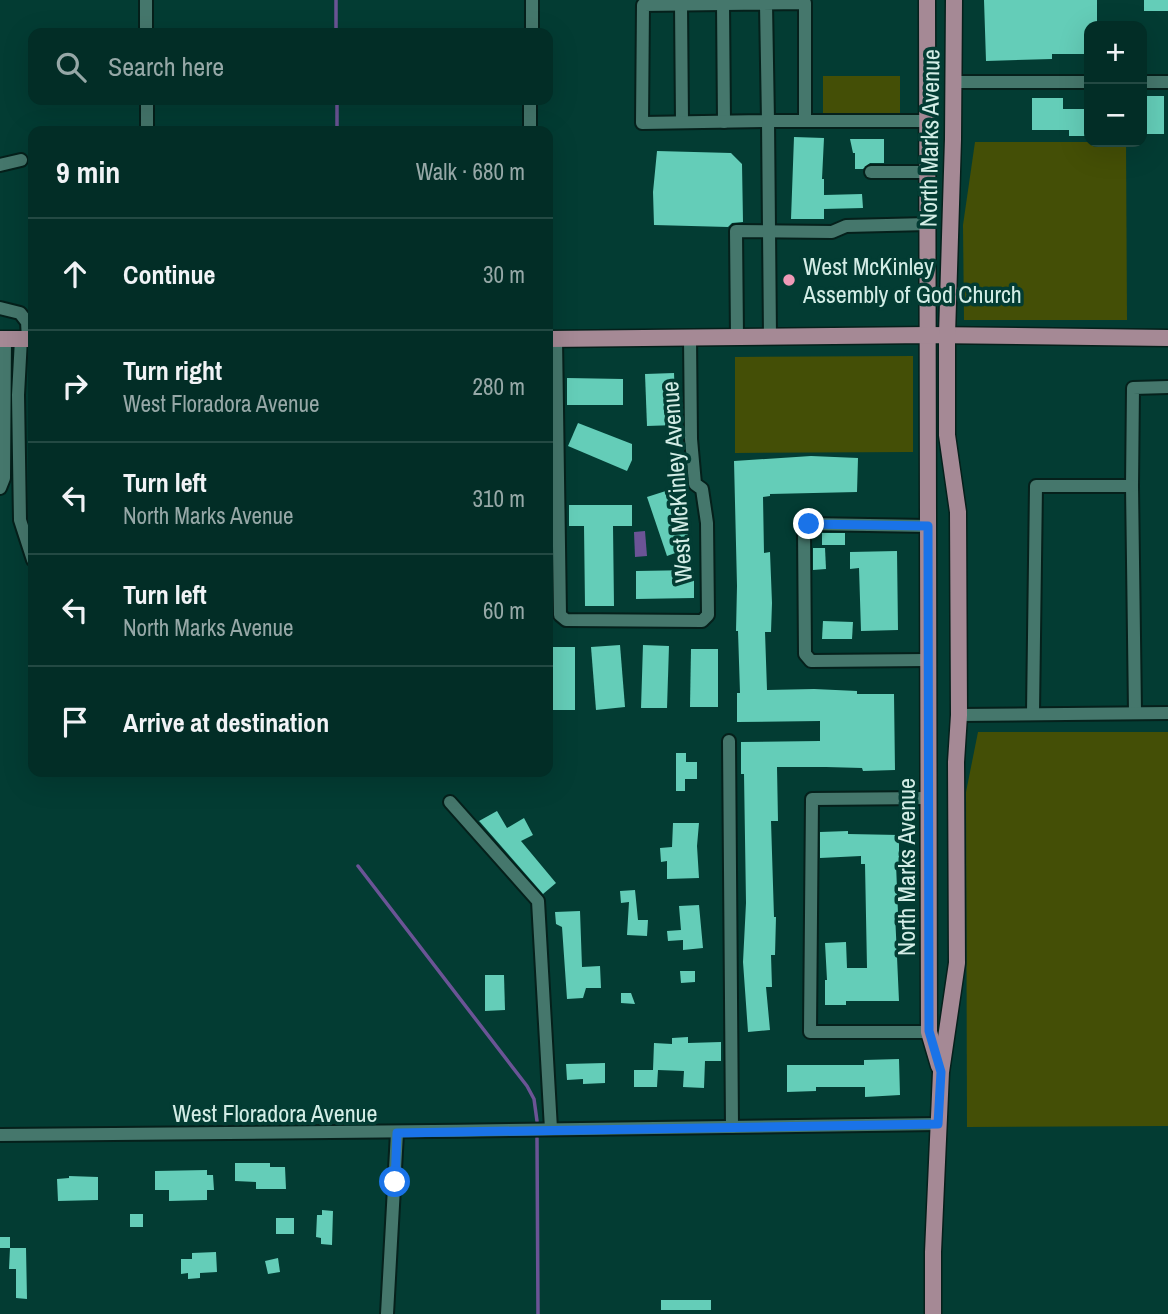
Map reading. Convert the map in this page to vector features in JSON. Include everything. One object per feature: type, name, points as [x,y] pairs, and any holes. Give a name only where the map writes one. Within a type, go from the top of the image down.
[{"type":"main road","name":"North Marks Avenue","points":[[927,0],[929,1031],[941,1072]]},
{"type":"main road","name":"North Marks Avenue","points":[[933,1314],[941,1072],[957,963],[958,512],[947,435],[954,0]]},
{"type":"main road","name":"West McKinley Avenue","points":[[553,339],[929,335],[1168,338]]},
{"type":"street","points":[[146,0],[146,28]]},
{"type":"street","points":[[532,28],[533,0]]},
{"type":"street","points":[[805,120],[805,3],[643,5],[642,122],[927,121]]},
{"type":"street","points":[[723,4],[724,122]]},
{"type":"street","points":[[766,4],[770,337]]},
{"type":"street","points":[[681,5],[682,122]]},
{"type":"street","points":[[954,82],[1084,82]]},
{"type":"street","points":[[1147,82],[1168,82]]},
{"type":"street","points":[[147,105],[147,126]]},
{"type":"street","points":[[530,105],[530,126]]},
{"type":"street","points":[[0,165],[21,160]]},
{"type":"street","points":[[871,172],[928,172]]},
{"type":"street","points":[[737,337],[736,231],[832,232],[846,226],[928,224]]},
{"type":"street","points":[[0,308],[20,313],[27,322],[18,339],[4,478],[0,488]]},
{"type":"street","name":"West McKinley Avenue","points":[[553,374],[560,615],[566,620],[702,621],[708,615],[707,523],[702,489],[695,484],[691,439],[690,337]]},
{"type":"street","points":[[18,339],[20,520],[28,545]]},
{"type":"street","points":[[1135,712],[1133,388],[1168,387]]},
{"type":"street","points":[[1033,713],[1036,486],[1132,486]]},
{"type":"street","points":[[928,526],[809,524],[804,529],[805,654],[811,661],[928,660]]},
{"type":"street","points":[[959,715],[1168,713]]},
{"type":"street","points":[[729,741],[732,1127]]},
{"type":"street","points":[[928,798],[812,799],[810,1032],[929,1031]]},
{"type":"street","points":[[450,802],[538,901],[551,1129]]},
{"type":"street","name":"West Floradora Avenue","points":[[0,1135],[397,1133],[938,1124]]},
{"type":"street","points":[[387,1314],[397,1133]]},
{"type":"green space","points":[[823,76],[900,76],[900,128],[823,128]]},
{"type":"green space","points":[[975,142],[1084,142],[1084,147],[1126,147],[1127,320],[964,320],[963,225]]},
{"type":"green space","points":[[913,356],[913,452],[735,453],[735,357]]},
{"type":"green space","points":[[978,732],[1168,732],[1168,1126],[967,1127],[966,792]]},
{"type":"shaded area","points":[[645,531],[647,556],[635,557],[634,532]]},
{"type":"building","points":[[984,0],[1097,0],[1097,21],[1084,21],[1084,54],[1052,54],[1052,59],[986,61]]},
{"type":"building","points":[[1144,0],[1168,0],[1168,11],[1144,11]]},
{"type":"building","points":[[1147,96],[1164,96],[1164,134],[1147,134]]},
{"type":"building","points":[[1032,98],[1063,98],[1063,109],[1084,109],[1084,136],[1069,136],[1069,130],[1032,130]]},
{"type":"building","points":[[794,137],[824,138],[824,195],[862,194],[863,208],[824,209],[824,219],[791,219]]},
{"type":"building","points":[[850,139],[884,139],[884,163],[870,163],[863,169],[855,169],[855,153]]},
{"type":"building","points":[[657,151],[731,153],[742,164],[743,222],[732,223],[728,227],[654,225],[653,192]]},
{"type":"building","points":[[674,373],[676,425],[647,426],[645,374]]},
{"type":"building","points":[[567,378],[623,379],[623,405],[567,405]]},
{"type":"building","points":[[578,423],[632,444],[632,460],[627,471],[568,446]]},
{"type":"building","points":[[811,456],[858,458],[857,492],[770,494],[763,497],[764,553],[770,552],[772,603],[771,632],[765,632],[767,690],[814,689],[857,691],[857,694],[894,694],[895,770],[777,767],[778,821],[771,821],[776,917],[775,955],[771,955],[772,987],[766,987],[770,1030],[748,1032],[743,962],[746,903],[741,742],[820,741],[820,721],[737,722],[737,693],[740,693],[736,631],[734,461]]},
{"type":"building","points":[[672,489],[692,547],[667,556],[647,497]]},
{"type":"building","points":[[569,505],[632,505],[632,526],[613,526],[614,606],[585,606],[584,526],[569,526]]},
{"type":"building","points":[[822,533],[845,533],[845,545],[822,545]]},
{"type":"building","points":[[813,548],[825,548],[826,569],[813,570]]},
{"type":"building","points":[[897,551],[898,630],[861,631],[859,568],[850,569],[850,552]]},
{"type":"building","points":[[694,570],[694,598],[636,599],[636,571]]},
{"type":"building","points":[[823,621],[853,622],[852,639],[822,639]]},
{"type":"building","points":[[620,645],[625,707],[596,710],[591,647]]},
{"type":"building","points":[[643,645],[669,646],[667,708],[641,708]]},
{"type":"building","points":[[553,647],[575,647],[575,710],[553,710]]},
{"type":"building","points":[[691,649],[718,649],[718,707],[690,707]]},
{"type":"building","points":[[676,753],[686,753],[686,762],[697,762],[697,779],[685,779],[685,791],[676,791]]},
{"type":"building","points":[[497,811],[507,828],[524,818],[533,835],[521,841],[556,883],[543,894],[479,821]]},
{"type":"building","points":[[673,823],[699,823],[699,878],[667,879],[667,861],[661,862],[660,848],[672,847]]},
{"type":"building","points":[[848,831],[848,834],[899,835],[899,864],[896,864],[898,913],[895,913],[899,1001],[846,1001],[846,1005],[825,1005],[825,943],[846,942],[847,968],[867,968],[865,864],[861,864],[861,856],[820,858],[820,832]]},
{"type":"building","points":[[635,890],[638,920],[648,920],[647,936],[627,935],[629,902],[621,903],[620,891]]},
{"type":"building","points":[[699,905],[703,948],[683,950],[683,940],[668,941],[667,931],[681,930],[679,906]]},
{"type":"building","points":[[580,911],[582,967],[600,966],[601,988],[586,988],[583,998],[567,999],[562,927],[556,924],[555,912]]},
{"type":"building","points":[[680,971],[695,971],[695,982],[681,983]]},
{"type":"building","points":[[485,975],[504,975],[505,1010],[485,1011]]},
{"type":"building","points":[[621,993],[631,993],[635,1004],[621,1003]]},
{"type":"building","points":[[688,1037],[688,1043],[721,1042],[721,1061],[705,1061],[704,1088],[683,1087],[684,1071],[658,1070],[657,1087],[634,1087],[634,1070],[653,1070],[654,1043],[672,1044],[672,1038]]},
{"type":"building","points":[[899,1059],[900,1095],[865,1097],[865,1087],[816,1087],[816,1091],[787,1092],[787,1065],[864,1065],[864,1060]]},
{"type":"building","points":[[605,1063],[605,1083],[583,1084],[583,1079],[567,1080],[566,1064]]},
{"type":"building","points":[[235,1163],[270,1163],[270,1167],[285,1167],[286,1189],[256,1189],[256,1182],[235,1181]]},
{"type":"building","points":[[207,1170],[207,1175],[213,1175],[214,1190],[207,1190],[207,1200],[169,1201],[169,1190],[155,1190],[155,1171]]},
{"type":"building","points":[[69,1176],[98,1177],[98,1200],[58,1201],[57,1179]]},
{"type":"building","points":[[322,1210],[333,1211],[332,1245],[321,1244],[321,1238],[316,1237],[317,1215],[322,1215]]},
{"type":"building","points":[[130,1214],[143,1214],[143,1227],[130,1227]]},
{"type":"building","points":[[276,1218],[294,1218],[294,1234],[276,1234]]},
{"type":"building","points":[[0,1237],[10,1237],[10,1248],[0,1248]]},
{"type":"building","points":[[10,1248],[26,1248],[27,1299],[16,1298],[16,1269],[9,1269]]},
{"type":"building","points":[[216,1252],[217,1272],[200,1273],[200,1278],[188,1279],[188,1273],[181,1274],[181,1259],[192,1259],[192,1253]]},
{"type":"building","points":[[278,1258],[280,1272],[268,1274],[265,1261]]},
{"type":"building","points":[[661,1300],[711,1300],[711,1310],[661,1310]]},
{"type":"waterway","points":[[336,0],[336,28]]},
{"type":"waterway","points":[[337,105],[337,126]]},
{"type":"waterway","points":[[358,866],[527,1086],[534,1099],[537,1121]]},
{"type":"waterway","points":[[537,1138],[538,1314]]},
{"type":"place","name":"West McKinley Assembly of God Church","points":[[789,280]]},
{"type":"route","points":[[395,1182],[397,1133],[938,1124],[941,1072],[929,1031],[928,526],[809,524]]}]
